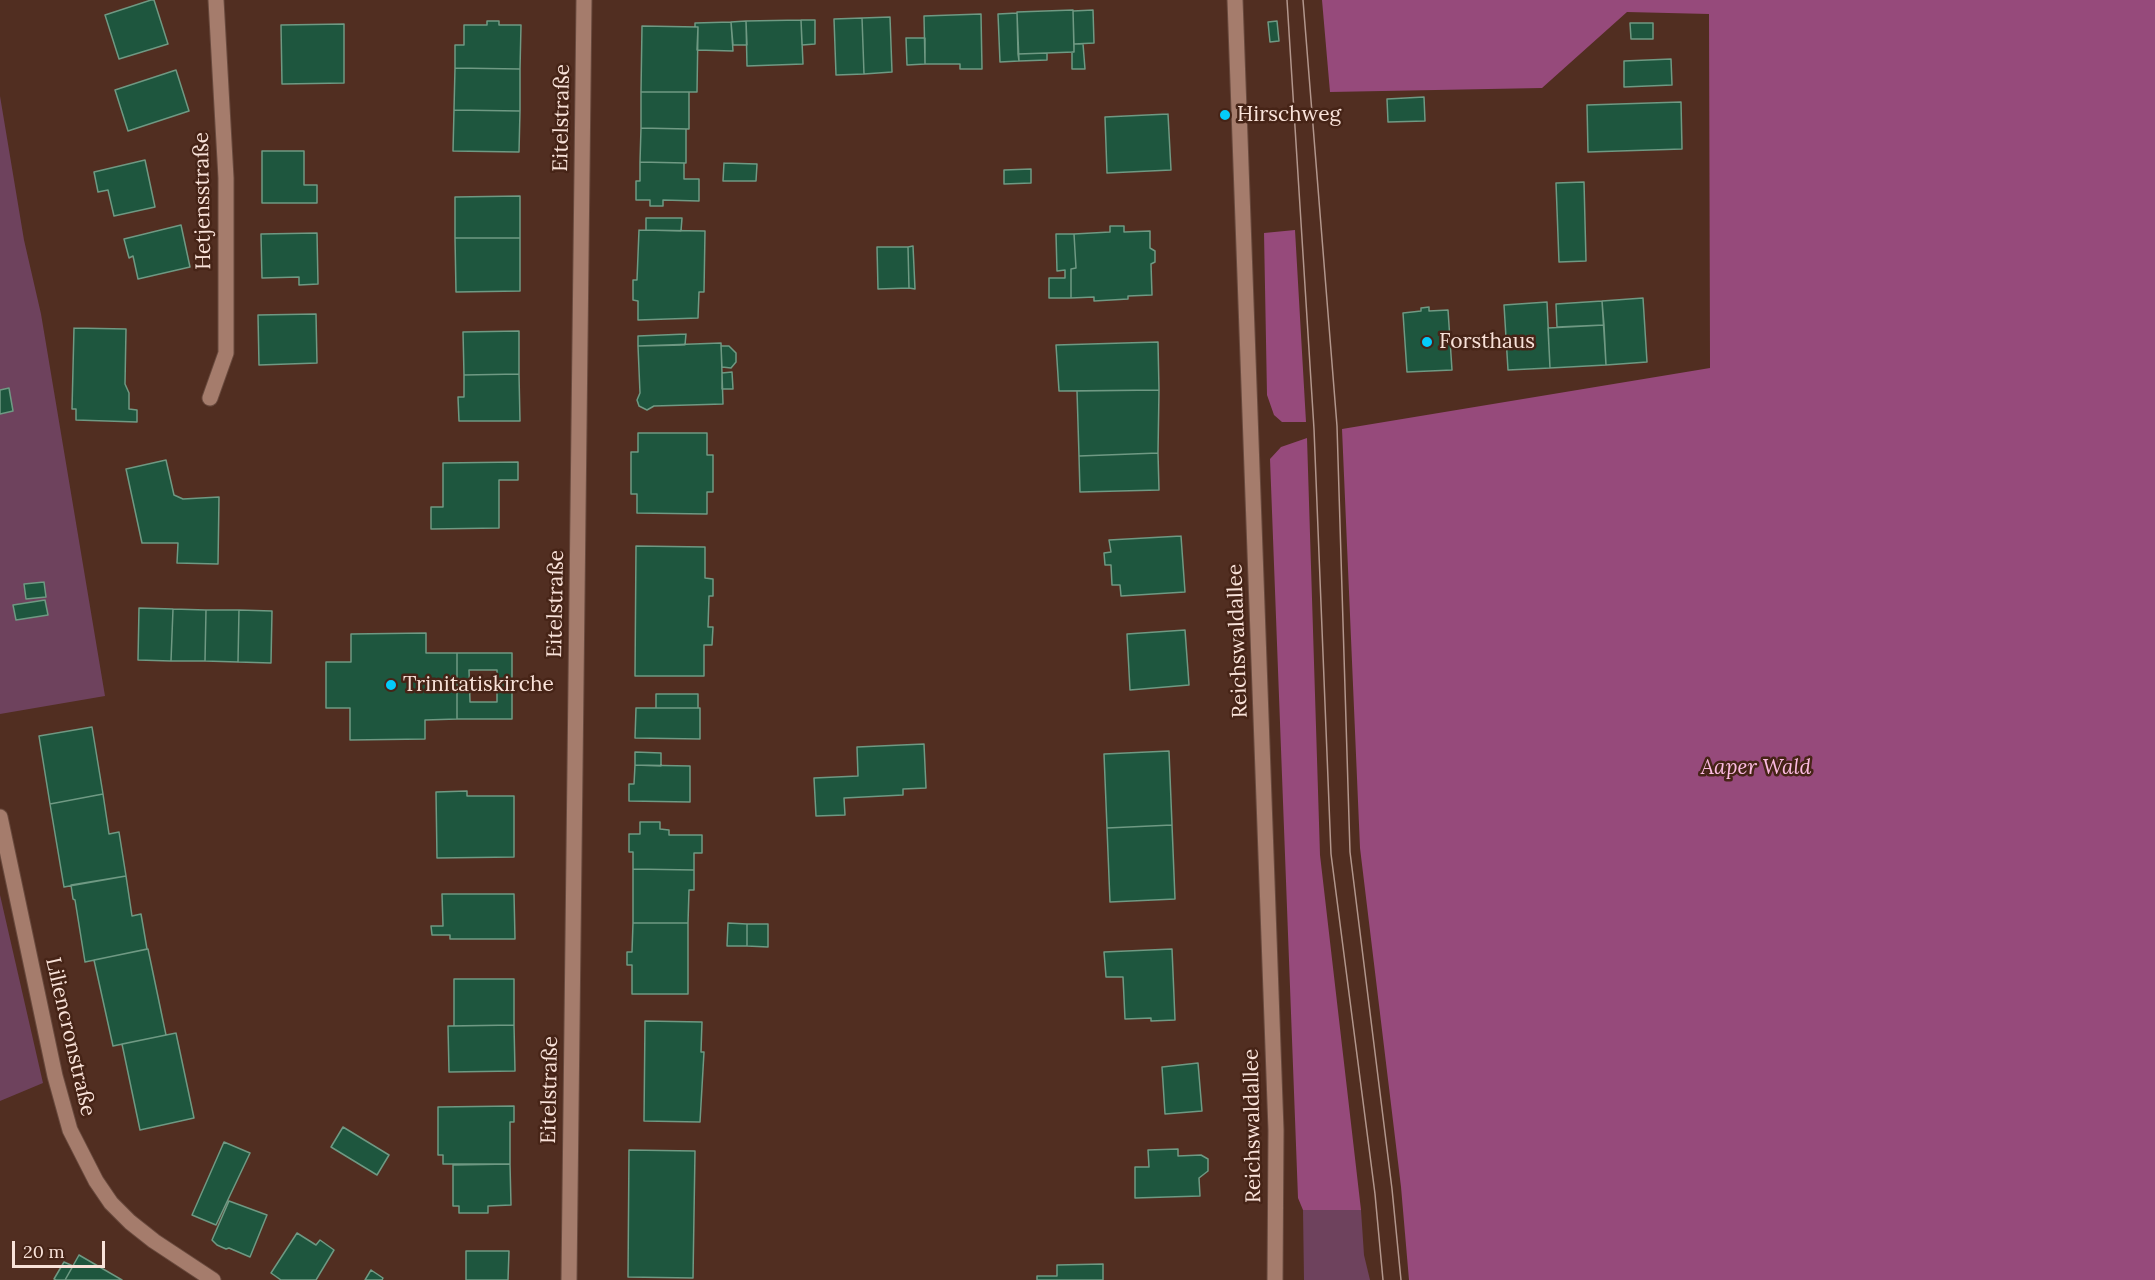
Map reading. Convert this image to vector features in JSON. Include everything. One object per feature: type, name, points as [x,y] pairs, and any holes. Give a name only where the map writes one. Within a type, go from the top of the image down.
[{"type":"main road","name":"Hetjensstraße","points":[[210,398],[226,353],[226,178],[216,0]]},
{"type":"main road","name":"Eitelstraße","points":[[569,1280],[584,0]]},
{"type":"main road","name":"Reichswaldallee","points":[[1235,0],[1276,1130],[1275,1280]]},
{"type":"main road","name":"Liliencronstraße","points":[[0,817],[55,1076],[70,1130],[96,1181],[111,1203],[146,1234],[213,1280]]},
{"type":"shaded area","points":[[0,96],[24,240],[41,314],[105,696],[0,714]]},
{"type":"shaded area","points":[[0,895],[43,1083],[0,1101]]},
{"type":"shaded area","points":[[1303,1210],[1361,1210],[1364,1255],[1370,1280],[1304,1280]]},
{"type":"green space","name":"Aaper Wald","points":[[1322,0],[2155,0],[2155,1280],[1409,1280],[1401,1187],[1360,848],[1342,429],[1710,368],[1709,14],[1627,12],[1542,88],[1330,92]]},
{"type":"green space","points":[[1295,230],[1306,422],[1282,422],[1274,415],[1267,395],[1264,233]]},
{"type":"green space","points":[[1307,438],[1320,855],[1361,1210],[1303,1210],[1298,1198],[1270,459],[1281,447]]},
{"type":"building","points":[[154,0],[168,44],[119,59],[105,15]]},
{"type":"building","points":[[1073,10],[1074,52],[1018,54],[1017,12]]},
{"type":"building","points":[[1093,10],[1094,43],[1074,44],[1073,11]]},
{"type":"building","points":[[1017,13],[1019,61],[1000,62],[998,14]]},
{"type":"building","points":[[981,14],[982,69],[960,69],[960,64],[925,64],[924,16]]},
{"type":"building","points":[[890,17],[892,72],[864,74],[862,18]]},
{"type":"building","points":[[862,18],[864,74],[836,75],[834,19]]},
{"type":"building","points":[[801,20],[803,64],[747,66],[746,21]]},
{"type":"building","points":[[801,20],[815,20],[815,44],[802,45]]},
{"type":"building","points":[[487,21],[499,21],[499,25],[521,25],[520,69],[455,68],[455,45],[464,45],[464,25],[487,25]]},
{"type":"building","points":[[746,21],[747,45],[733,45],[731,22]]},
{"type":"building","points":[[1277,21],[1279,41],[1270,42],[1268,22]]},
{"type":"building","points":[[731,22],[733,51],[697,50],[698,27],[695,27],[695,23]]},
{"type":"building","points":[[1630,23],[1653,23],[1653,39],[1631,39]]},
{"type":"building","points":[[344,24],[344,83],[282,84],[281,25]]},
{"type":"building","points":[[642,26],[698,27],[697,92],[641,92]]},
{"type":"building","points":[[906,38],[925,38],[925,64],[907,65]]},
{"type":"building","points":[[1074,44],[1083,44],[1085,69],[1072,69]]},
{"type":"building","points":[[1047,53],[1047,60],[1019,61],[1018,54]]},
{"type":"building","points":[[1671,59],[1672,85],[1624,87],[1624,61]]},
{"type":"building","points":[[455,68],[520,69],[520,111],[454,110]]},
{"type":"building","points":[[176,70],[189,111],[128,131],[115,90]]},
{"type":"building","points":[[641,92],[689,92],[689,129],[641,128]]},
{"type":"building","points":[[1424,97],[1425,121],[1388,122],[1387,99]]},
{"type":"building","points":[[1681,102],[1682,149],[1588,152],[1587,105]]},
{"type":"building","points":[[454,110],[520,111],[519,152],[453,151]]},
{"type":"building","points":[[1168,114],[1171,170],[1107,173],[1105,117]]},
{"type":"building","points":[[641,128],[686,129],[686,163],[640,162]]},
{"type":"building","points":[[262,151],[304,151],[304,185],[317,185],[317,203],[262,203]]},
{"type":"building","points":[[145,160],[155,207],[114,216],[108,190],[98,192],[94,172]]},
{"type":"building","points":[[640,162],[684,163],[684,179],[699,179],[699,201],[663,200],[663,206],[650,206],[650,200],[636,200],[636,181],[640,181]]},
{"type":"building","points":[[724,163],[757,164],[756,181],[723,181]]},
{"type":"building","points":[[1031,169],[1031,183],[1004,184],[1004,170]]},
{"type":"building","points":[[1584,182],[1586,261],[1559,262],[1556,183]]},
{"type":"building","points":[[520,196],[520,238],[455,238],[455,197]]},
{"type":"building","points":[[646,218],[682,218],[681,231],[646,230]]},
{"type":"building","points":[[181,225],[190,267],[138,279],[133,256],[129,258],[124,239]]},
{"type":"building","points":[[1110,226],[1124,226],[1124,232],[1150,231],[1150,248],[1155,251],[1155,262],[1151,264],[1152,295],[1094,301],[1094,297],[1071,298],[1071,269],[1076,268],[1074,234],[1110,232]]},
{"type":"building","points":[[639,230],[705,231],[704,292],[699,292],[698,318],[638,320],[638,301],[633,300],[633,280],[637,280]]},
{"type":"building","points":[[317,233],[318,284],[299,285],[299,277],[262,278],[261,234]]},
{"type":"building","points":[[1056,234],[1074,234],[1076,268],[1071,269],[1071,298],[1049,298],[1049,278],[1065,278],[1065,270],[1057,271]]},
{"type":"building","points":[[455,238],[520,238],[520,291],[456,292]]},
{"type":"building","points":[[913,246],[915,289],[909,288],[908,247]]},
{"type":"building","points":[[877,247],[908,247],[909,288],[878,289]]},
{"type":"building","points":[[1643,298],[1647,362],[1606,365],[1602,301]]},
{"type":"building","points":[[1602,301],[1604,325],[1557,327],[1556,304]]},
{"type":"building","points":[[1547,302],[1550,368],[1508,370],[1504,305]]},
{"type":"building","name":"Forsthaus","points":[[1429,307],[1429,311],[1448,310],[1452,370],[1407,372],[1403,313],[1421,311],[1421,308]]},
{"type":"building","points":[[316,314],[317,363],[259,365],[258,315]]},
{"type":"building","points":[[1604,325],[1606,365],[1550,368],[1548,328]]},
{"type":"building","points":[[74,328],[126,329],[125,384],[129,393],[129,409],[137,410],[137,422],[76,420],[76,409],[72,409]]},
{"type":"building","points":[[519,331],[519,374],[464,375],[463,332]]},
{"type":"building","points":[[686,334],[685,345],[638,346],[638,336]]},
{"type":"building","points":[[1158,342],[1159,390],[1059,391],[1056,345]]},
{"type":"building","points":[[721,343],[723,404],[654,406],[647,410],[639,406],[637,400],[640,393],[638,346]]},
{"type":"building","points":[[721,346],[729,346],[736,353],[736,362],[731,368],[722,367]]},
{"type":"building","points":[[732,372],[733,389],[722,389],[722,373]]},
{"type":"building","points":[[519,374],[520,421],[459,421],[458,397],[464,397],[464,375]]},
{"type":"building","points":[[9,388],[13,411],[0,414],[0,390]]},
{"type":"building","points":[[1159,390],[1158,453],[1079,456],[1077,391]]},
{"type":"building","points":[[638,433],[707,433],[707,455],[713,455],[713,492],[707,492],[707,514],[637,513],[637,494],[631,494],[631,452],[638,452]]},
{"type":"building","points":[[1158,453],[1159,490],[1080,492],[1079,456]]},
{"type":"building","points":[[166,460],[174,495],[183,499],[219,497],[218,564],[177,563],[178,543],[142,543],[126,469]]},
{"type":"building","points":[[518,462],[518,480],[499,480],[499,528],[431,529],[431,507],[443,507],[443,463]]},
{"type":"building","points":[[1181,536],[1185,592],[1121,596],[1120,585],[1112,585],[1111,565],[1105,565],[1104,553],[1111,552],[1109,540]]},
{"type":"building","points":[[636,546],[705,547],[705,578],[713,579],[713,596],[709,596],[708,627],[713,627],[712,645],[704,645],[704,676],[635,676]]},
{"type":"building","points":[[44,582],[46,597],[26,599],[24,584]]},
{"type":"building","points":[[45,600],[48,615],[16,620],[13,605]]},
{"type":"building","points":[[139,608],[173,609],[171,661],[138,660]]},
{"type":"building","points":[[173,609],[206,610],[205,661],[171,661]]},
{"type":"building","points":[[206,610],[239,610],[238,662],[205,661]]},
{"type":"building","points":[[239,610],[272,611],[271,663],[238,662]]},
{"type":"building","points":[[1185,630],[1189,685],[1130,690],[1127,634]]},
{"type":"building","name":"Trinitatiskirche","points":[[426,633],[426,653],[457,653],[457,719],[425,720],[425,739],[350,740],[350,708],[326,708],[326,662],[351,662],[351,634]]},
{"type":"building","points":[[457,653],[512,653],[512,719],[457,719]],"holes":[[[469,670],[497,670],[497,702],[470,702]]]},
{"type":"building","points":[[656,694],[698,694],[698,708],[656,708]]},
{"type":"building","points":[[636,708],[700,708],[700,739],[635,738]]},
{"type":"building","points":[[92,727],[103,794],[50,804],[39,736]]},
{"type":"building","points":[[924,744],[926,788],[903,789],[903,795],[844,798],[845,815],[816,816],[814,778],[858,776],[857,747]]},
{"type":"building","points":[[1169,751],[1172,825],[1107,828],[1104,754]]},
{"type":"building","points":[[635,752],[661,753],[661,766],[635,765]]},
{"type":"building","points":[[635,765],[690,766],[690,802],[629,801],[629,784],[634,784]]},
{"type":"building","points":[[467,791],[467,796],[514,796],[514,857],[437,858],[436,792]]},
{"type":"building","points":[[103,794],[109,834],[119,832],[126,876],[64,887],[50,804]]},
{"type":"building","points":[[640,822],[660,822],[660,829],[669,830],[669,835],[702,835],[702,853],[694,853],[694,870],[633,869],[633,852],[629,852],[629,834],[640,834]]},
{"type":"building","points":[[1172,825],[1175,899],[1110,902],[1107,828]]},
{"type":"building","points":[[633,869],[694,870],[694,890],[689,890],[688,923],[633,923]]},
{"type":"building","points":[[126,876],[132,916],[141,914],[147,949],[85,962],[71,885]]},
{"type":"building","points":[[442,894],[514,894],[515,939],[450,939],[450,935],[432,935],[431,926],[443,926]]},
{"type":"building","points":[[633,923],[688,923],[688,994],[632,994],[632,965],[627,965],[627,952],[632,952]]},
{"type":"building","points":[[728,923],[747,924],[747,946],[727,946]]},
{"type":"building","points":[[747,924],[768,924],[768,947],[747,946]]},
{"type":"building","points":[[148,949],[166,1035],[113,1046],[94,960]]},
{"type":"building","points":[[1172,949],[1175,1020],[1125,1019],[1123,977],[1106,977],[1104,952]]},
{"type":"building","points":[[454,979],[514,979],[514,1025],[454,1026]]},
{"type":"building","points":[[645,1021],[702,1022],[701,1052],[704,1052],[700,1122],[644,1121]]},
{"type":"building","points":[[514,1025],[515,1071],[449,1072],[448,1026]]},
{"type":"building","points":[[176,1033],[194,1118],[140,1130],[122,1044]]},
{"type":"building","points":[[1198,1063],[1202,1111],[1165,1114],[1162,1067]]},
{"type":"building","points":[[514,1106],[514,1122],[510,1122],[510,1164],[443,1164],[443,1155],[438,1155],[438,1107]]},
{"type":"building","points":[[343,1127],[389,1155],[377,1175],[331,1147]]},
{"type":"building","points":[[224,1142],[250,1153],[216,1225],[192,1215]]},
{"type":"building","points":[[1178,1149],[1178,1156],[1201,1155],[1208,1159],[1208,1171],[1199,1178],[1200,1196],[1135,1198],[1135,1167],[1149,1167],[1148,1150]]},
{"type":"building","points":[[629,1150],[695,1151],[693,1278],[628,1277]]},
{"type":"building","points":[[510,1164],[511,1205],[488,1206],[488,1213],[459,1213],[459,1206],[453,1206],[453,1165]]},
{"type":"building","points":[[229,1201],[267,1215],[250,1257],[217,1245],[212,1240]]},
{"type":"building","points":[[297,1233],[316,1245],[320,1240],[334,1250],[316,1280],[281,1280],[271,1273]]},
{"type":"building","points":[[466,1251],[509,1251],[508,1280],[466,1280]]},
{"type":"building","points":[[79,1255],[122,1280],[65,1280]]},
{"type":"building","points":[[64,1262],[73,1266],[65,1280],[54,1279]]},
{"type":"building","points":[[1103,1264],[1103,1280],[1037,1280],[1037,1276],[1057,1276],[1057,1265]]},
{"type":"building","points":[[371,1270],[383,1278],[382,1280],[365,1280]]},
{"type":"tram line","points":[[1287,0],[1314,429],[1331,854],[1375,1194],[1383,1280]]},
{"type":"tram line","points":[[1303,0],[1337,426],[1350,852],[1392,1189],[1401,1280]]},
{"type":"place","name":"Hirschweg","points":[[1225,115]]},
{"type":"place","name":"Forsthaus","points":[[1427,342]]},
{"type":"place","name":"Trinitatiskirche","points":[[391,685]]}]
